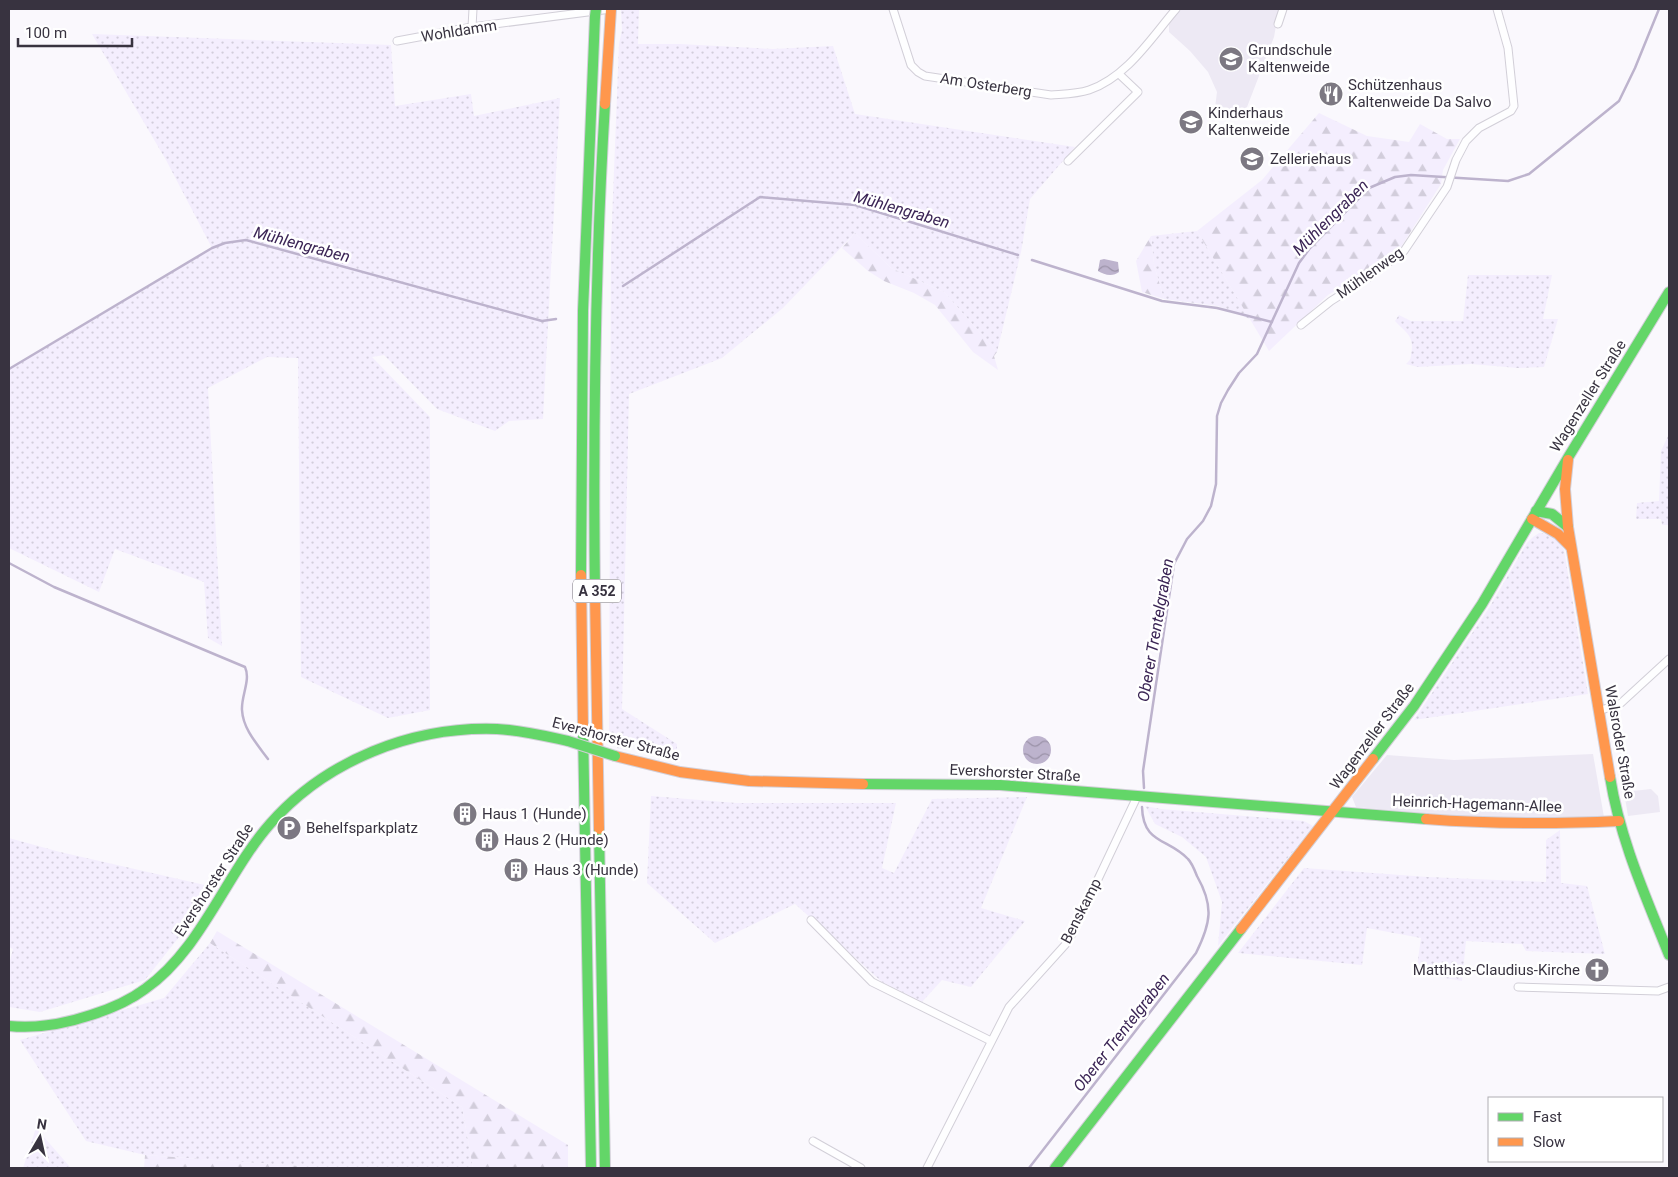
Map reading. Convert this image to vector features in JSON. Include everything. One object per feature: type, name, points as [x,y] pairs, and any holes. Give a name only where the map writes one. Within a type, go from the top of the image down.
[{"type":"main road","name":"A 352","points":[[606,1168],[598,689],[596,407],[598,230],[611,11]]},
{"type":"main road","name":"A 352","points":[[591,1168],[581,458],[584,229],[596,12]]},
{"type":"main road","name":"Wagenzeller Straße","points":[[1055,1168],[1414,706],[1482,604],[1568,456],[1669,292]]},
{"type":"main road","name":"Walsroder Straße","points":[[1568,456],[1565,488],[1568,527],[1619,821],[1627,849],[1669,955]]},
{"type":"main road","points":[[1534,515],[1552,514],[1568,527]]},
{"type":"main road","points":[[1534,515],[1558,534],[1571,548]]},
{"type":"main road","name":"Evershorster Straße","points":[[9,1026],[37,1027],[88,1017],[130,1000],[148,988],[178,960],[192,943],[241,863],[271,823],[306,790],[324,777],[360,758],[384,747],[424,735],[468,730],[510,730],[568,741],[615,756],[680,772],[749,781],[821,784],[1000,785],[1333,811]]},
{"type":"main road","name":"Heinrich-Hagemann-Allee","points":[[1333,811],[1486,822],[1552,824],[1619,821]]},
{"type":"street","points":[[472,27],[473,9]]},
{"type":"street","name":"Am Osterberg","points":[[893,9],[911,65],[918,72],[926,76],[1051,95],[1072,94],[1090,90],[1119,74],[1176,9]]},
{"type":"street","points":[[1278,24],[1282,9]]},
{"type":"street","name":"Mühlenweg","points":[[1301,325],[1331,301],[1369,278],[1404,251],[1440,198],[1451,178],[1456,160],[1466,141],[1479,128],[1511,111],[1514,106],[1508,48],[1497,9]]},
{"type":"street","name":"Wohldamm","points":[[397,41],[472,27],[611,11]]},
{"type":"street","points":[[1068,161],[1138,92],[1119,74]]},
{"type":"street","points":[[1599,711],[1621,703],[1669,659]]},
{"type":"street","name":"Benskamp","points":[[927,1168],[1009,1007],[1065,945],[1072,934],[1136,796]]},
{"type":"street","points":[[812,920],[872,982],[991,1041]]},
{"type":"street","points":[[1518,987],[1658,992],[1669,987]]},
{"type":"street","points":[[813,1141],[861,1168]]},
{"type":"shaded area","name":"Grundschule Kaltenweide","points":[[1181,9],[1279,9],[1274,37],[1242,120],[1214,116],[1217,92],[1208,72],[1190,51],[1169,32],[1169,23]]},
{"type":"shaded area","points":[[1593,754],[1604,817],[1468,817],[1356,807],[1352,797],[1387,755],[1454,760]]},
{"type":"shaded area","points":[[1651,789],[1658,796],[1660,812],[1628,816],[1624,792]]},
{"type":"green space","points":[[639,9],[638,44],[680,44],[773,49],[833,46],[855,114],[1075,147],[1030,199],[1021,252],[997,352],[944,292],[891,268],[855,233],[783,308],[722,358],[629,394],[622,709],[677,744],[677,751],[629,738],[626,750],[617,748],[617,734],[609,733],[611,247],[619,44],[622,30],[621,10]]},
{"type":"green space","points":[[92,34],[391,45],[395,106],[471,94],[474,116],[560,98],[543,419],[509,421],[495,431],[437,409],[384,355],[372,357],[430,417],[430,710],[388,718],[301,677],[298,358],[267,357],[208,388],[222,646],[208,638],[204,582],[115,549],[99,592],[9,548],[9,369],[212,248],[166,160]]},
{"type":"green space","points":[[1319,113],[1367,136],[1409,142],[1420,124],[1447,139],[1460,139],[1443,170],[1441,184],[1399,250],[1328,295],[1269,351],[1197,231],[1262,180]]},
{"type":"green space","points":[[1197,231],[1250,319],[1218,306],[1164,299],[1154,265],[1151,236]]},
{"type":"green space","points":[[855,233],[891,268],[944,292],[997,352],[994,356],[998,370],[973,352],[935,305],[914,293],[884,281],[868,271],[842,248]]},
{"type":"green space","points":[[1151,236],[1154,265],[1164,299],[1142,292],[1136,261]]},
{"type":"green space","points":[[1468,275],[1552,275],[1543,319],[1558,319],[1544,367],[1518,368],[1471,364],[1418,367],[1406,364],[1410,358],[1412,343],[1409,335],[1395,321],[1399,315],[1411,321],[1463,321]]},
{"type":"green space","points":[[1669,434],[1669,525],[1662,525],[1661,519],[1636,519],[1637,503],[1659,501],[1661,451]]},
{"type":"green space","points":[[1539,533],[1554,538],[1564,550],[1588,694],[1414,720],[1489,608],[1527,543]]},
{"type":"green space","points":[[651,796],[736,803],[896,803],[882,868],[894,873],[932,799],[1027,797],[981,908],[1025,921],[971,987],[942,980],[922,1002],[882,982],[795,904],[715,943],[647,883]]},
{"type":"green space","points":[[1145,806],[1304,821],[1313,826],[1218,946],[1222,902],[1206,857],[1182,837],[1155,824]]},
{"type":"green space","points":[[1560,830],[1561,883],[1587,886],[1605,954],[1526,951],[1522,944],[1466,941],[1462,981],[1416,973],[1421,938],[1367,928],[1362,965],[1238,953],[1304,868],[1428,877],[1546,882],[1546,840]]},
{"type":"green space","points":[[9,838],[60,852],[218,888],[145,980],[40,1012],[9,1007],[9,964],[13,949],[9,947]]},
{"type":"green space","points":[[217,931],[568,1145],[568,1168],[473,1168],[462,1107],[210,943]]},
{"type":"green space","points":[[210,943],[462,1107],[473,1168],[300,1168],[299,1166],[145,1155],[86,1141],[20,1040],[164,998]]},
{"type":"green space","points":[[36,1128],[71,1168],[23,1168]]},
{"type":"green space","points":[[145,1155],[299,1166],[300,1168],[144,1168]]},
{"type":"water","points":[[1100,260],[1118,262],[1119,272],[1114,275],[1108,275],[1098,271]]},
{"type":"water","points":[[1037,736],[1047,740],[1051,750],[1047,760],[1037,764],[1027,760],[1023,750],[1027,740]]},
{"type":"waterway","name":"Mühlengraben","points":[[1144,788],[1143,771],[1174,564],[1187,539],[1203,521],[1211,506],[1216,484],[1217,416],[1228,390],[1239,373],[1257,354],[1299,263],[1310,248],[1369,188],[1395,177],[1411,175],[1508,181],[1529,174],[1619,101],[1635,68],[1659,9]]},
{"type":"waterway","name":"Mühlengraben","points":[[623,286],[760,197],[855,205],[1018,255]]},
{"type":"waterway","name":"Mühlengraben","points":[[9,369],[212,248],[225,243],[246,240],[542,321],[556,319]]},
{"type":"waterway","name":"Mühlengraben","points":[[1032,260],[1162,301],[1217,308],[1272,322]]},
{"type":"waterway","points":[[9,563],[54,587],[245,667],[247,677],[242,705],[243,717],[251,736],[268,759]]},
{"type":"waterway","name":"Oberer Trentelgraben","points":[[1029,1168],[1196,953],[1205,933],[1208,906],[1206,896],[1193,867],[1180,852],[1152,834],[1143,819],[1142,807]]},
{"type":"traffic: fast","points":[[595,16],[596,9]]},
{"type":"traffic: fast","points":[[581,575],[583,311],[595,16]]},
{"type":"traffic: fast","points":[[595,594],[596,349],[599,226],[605,104]]},
{"type":"traffic: fast","points":[[1373,759],[1414,706],[1482,604],[1669,292]]},
{"type":"traffic: fast","points":[[1536,511],[1552,514],[1568,527]]},
{"type":"traffic: fast","points":[[9,1026],[40,1026],[81,1018],[119,1004],[145,989],[165,973],[198,933],[240,865],[270,824],[292,801],[344,765],[373,751],[403,741],[465,730],[497,729],[568,741]]},
{"type":"traffic: fast","points":[[583,729],[591,1168]]},
{"type":"traffic: fast","points":[[568,741],[615,756]]},
{"type":"traffic: fast","points":[[1610,777],[1614,800],[1627,846],[1669,955]]},
{"type":"traffic: fast","points":[[863,784],[1000,785],[1426,819]]},
{"type":"traffic: fast","points":[[599,829],[605,1168]]},
{"type":"traffic: fast","points":[[1055,1168],[1241,929]]},
{"type":"traffic: slow","points":[[605,104],[611,9]]},
{"type":"traffic: slow","points":[[1568,460],[1565,489],[1568,527],[1610,777]]},
{"type":"traffic: slow","points":[[1532,519],[1558,534],[1571,547]]},
{"type":"traffic: slow","points":[[581,575],[583,729]]},
{"type":"traffic: slow","points":[[595,594],[599,829]]},
{"type":"traffic: slow","points":[[615,756],[680,772],[749,781],[863,784]]},
{"type":"traffic: slow","points":[[1241,929],[1373,759]]},
{"type":"traffic: slow","points":[[1426,819],[1522,823],[1619,821]]},
{"type":"place","name":"Grundschule Kaltenweide","points":[[1231,59]]},
{"type":"place","name":"Schützenhaus Kaltenweide Da Salvo","points":[[1331,94]]},
{"type":"place","name":"Kinderhaus Kaltenweide","points":[[1191,122]]},
{"type":"place","name":"Zelleriehaus","points":[[1252,159]]},
{"type":"place","name":"Haus 1 (Hunde)","points":[[465,814]]},
{"type":"place","name":"Behelfsparkplatz","points":[[289,828]]},
{"type":"place","name":"Haus 2 (Hunde)","points":[[487,840]]},
{"type":"place","name":"Haus 3 (Hunde)","points":[[516,870]]},
{"type":"place","name":"Matthias-Claudius-Kirche","points":[[1597,970]]}]
